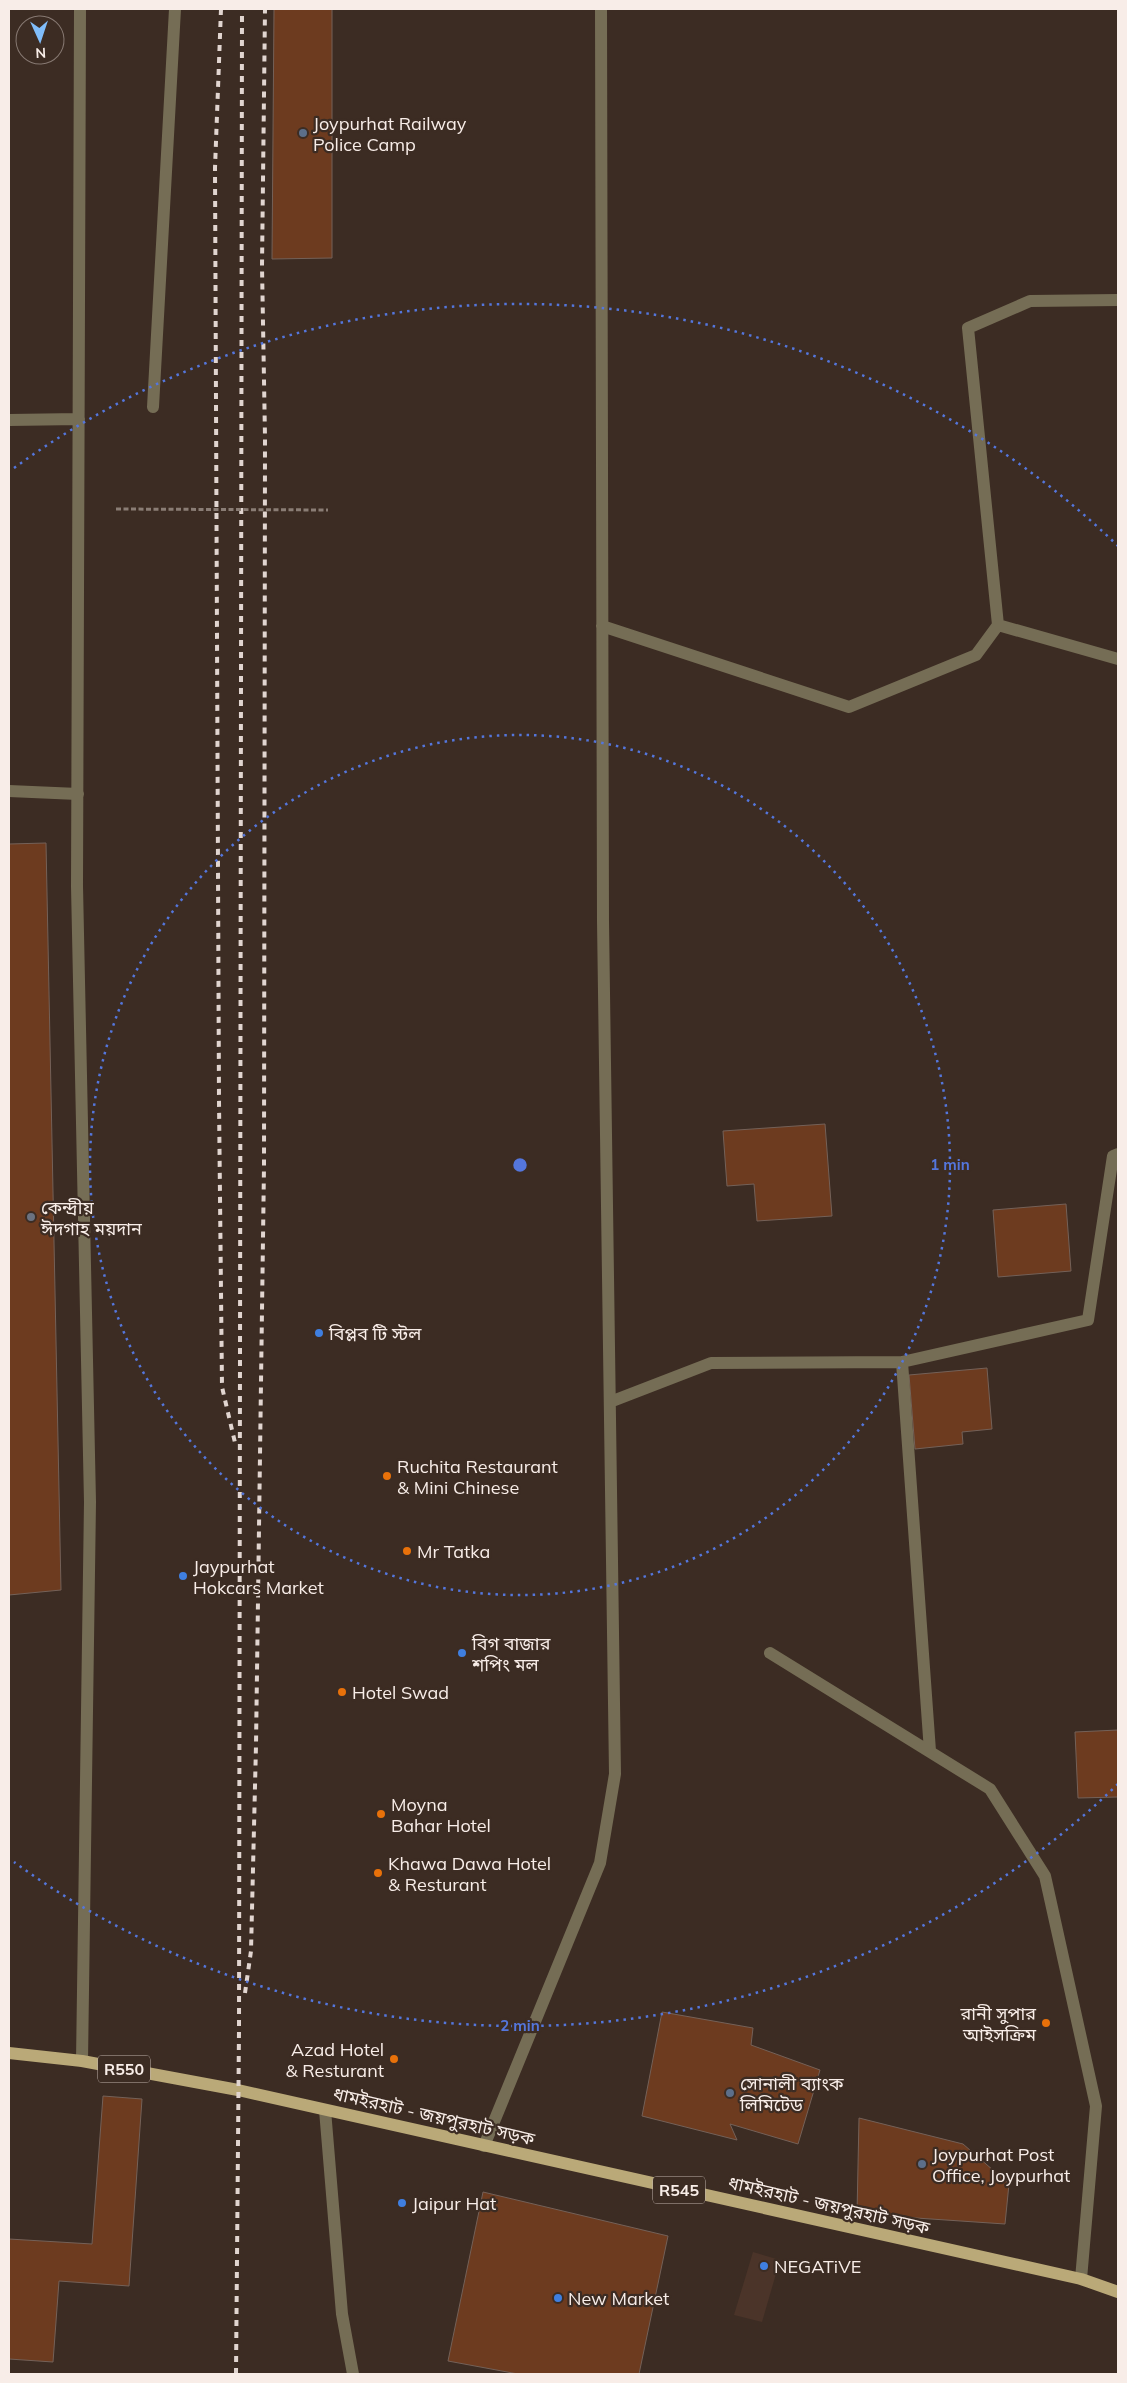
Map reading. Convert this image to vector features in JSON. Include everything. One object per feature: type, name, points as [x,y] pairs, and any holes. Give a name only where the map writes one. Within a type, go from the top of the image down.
[{"type":"main road","name":"R550","points":[[9,2053],[82,2061],[238,2090]]},
{"type":"main road","name":"ধামইরহাট - জয়পুরহাট সড়ক","points":[[238,2090],[1081,2279],[1118,2292]]},
{"type":"street","points":[[80,9],[77,886],[90,1502],[82,2061]]},
{"type":"street","points":[[153,407],[174,9]]},
{"type":"street","points":[[484,2146],[600,1863],[615,1774],[603,922],[600,9]]},
{"type":"street","points":[[602,626],[850,708],[976,655],[998,625],[968,328],[1030,301],[1118,300]]},
{"type":"street","points":[[9,420],[78,419]]},
{"type":"street","points":[[998,625],[1118,659]]},
{"type":"street","points":[[9,791],[78,794]]},
{"type":"street","points":[[610,1402],[711,1363],[902,1362],[1088,1320],[1113,1156],[1118,1154]]},
{"type":"street","points":[[902,1362],[930,1751]]},
{"type":"street","points":[[770,1653],[990,1788],[1045,1876],[1096,2106],[1081,2279]]},
{"type":"street","points":[[325,2110],[342,2314],[353,2374]]},
{"type":"path","points":[[116,509],[328,510]]},
{"type":"shaded area","points":[[753,2252],[780,2260],[762,2322],[734,2315]]},
{"type":"building","name":"Joypurhat Railway Police Camp","points":[[274,9],[332,9],[332,258],[272,259]]},
{"type":"building","name":"কেন্দ্রীয় ঈদগাহ ময়দান","points":[[46,843],[61,1590],[9,1595],[9,844]]},
{"type":"building","points":[[825,1124],[832,1216],[757,1221],[754,1184],[727,1186],[723,1131]]},
{"type":"building","points":[[1066,1204],[1071,1271],[998,1277],[993,1210]]},
{"type":"building","points":[[987,1368],[992,1429],[962,1432],[963,1444],[915,1449],[909,1375]]},
{"type":"building","points":[[1118,1730],[1118,1797],[1078,1798],[1075,1732]]},
{"type":"building","name":"সোনালী ব্যাংক লিমিটেড","points":[[662,2012],[753,2028],[751,2045],[820,2070],[798,2144],[730,2124],[737,2140],[642,2116]]},
{"type":"building","points":[[103,2096],[142,2099],[129,2286],[59,2281],[53,2362],[9,2359],[9,2239],[92,2244]]},
{"type":"building","name":"Joypurhat Post Office, Joypurhat","points":[[859,2118],[963,2144],[1009,2184],[1005,2224],[857,2214]]},
{"type":"building","name":"New Market","points":[[483,2192],[668,2236],[639,2374],[518,2374],[448,2361]]},
{"type":"railway","points":[[221,9],[215,168],[219,1101],[222,1387],[236,1447]]},
{"type":"railway","points":[[236,2374],[239,2030],[242,9]]},
{"type":"railway","points":[[245,1993],[251,1951],[256,1745],[264,1166],[265,437],[262,266],[265,9]]},
{"type":"place","name":"Joypurhat Railway Police Camp","points":[[303,133]]},
{"type":"place","name":"কেন্দ্রীয় ঈদগাহ ময়দান","points":[[31,1217]]},
{"type":"place","name":"বিপ্লব টি স্টল","points":[[319,1333]]},
{"type":"place","name":"Ruchita Restaurant & Mini Chinese","points":[[387,1476]]},
{"type":"place","name":"Mr Tatka","points":[[407,1551]]},
{"type":"place","name":"Jaypurhat Hokcars Market","points":[[183,1576]]},
{"type":"place","name":"বিগ বাজার শপিং মল","points":[[462,1653]]},
{"type":"place","name":"Hotel Swad","points":[[342,1692]]},
{"type":"place","name":"Moyna Bahar Hotel","points":[[381,1814]]},
{"type":"place","name":"Khawa Dawa Hotel & Resturant","points":[[378,1873]]},
{"type":"place","name":"রানী সুপার আইসক্রিম","points":[[1046,2023]]},
{"type":"place","name":"Azad Hotel & Resturant","points":[[394,2059]]},
{"type":"place","name":"সোনালী ব্যাংক লিমিটেড","points":[[730,2093]]},
{"type":"place","name":"Joypurhat Post Office, Joypurhat","points":[[922,2164]]},
{"type":"place","name":"Jaipur Hat","points":[[402,2203]]},
{"type":"place","name":"NEGATiVE","points":[[764,2266]]},
{"type":"place","name":"New Market","points":[[558,2298]]}]
